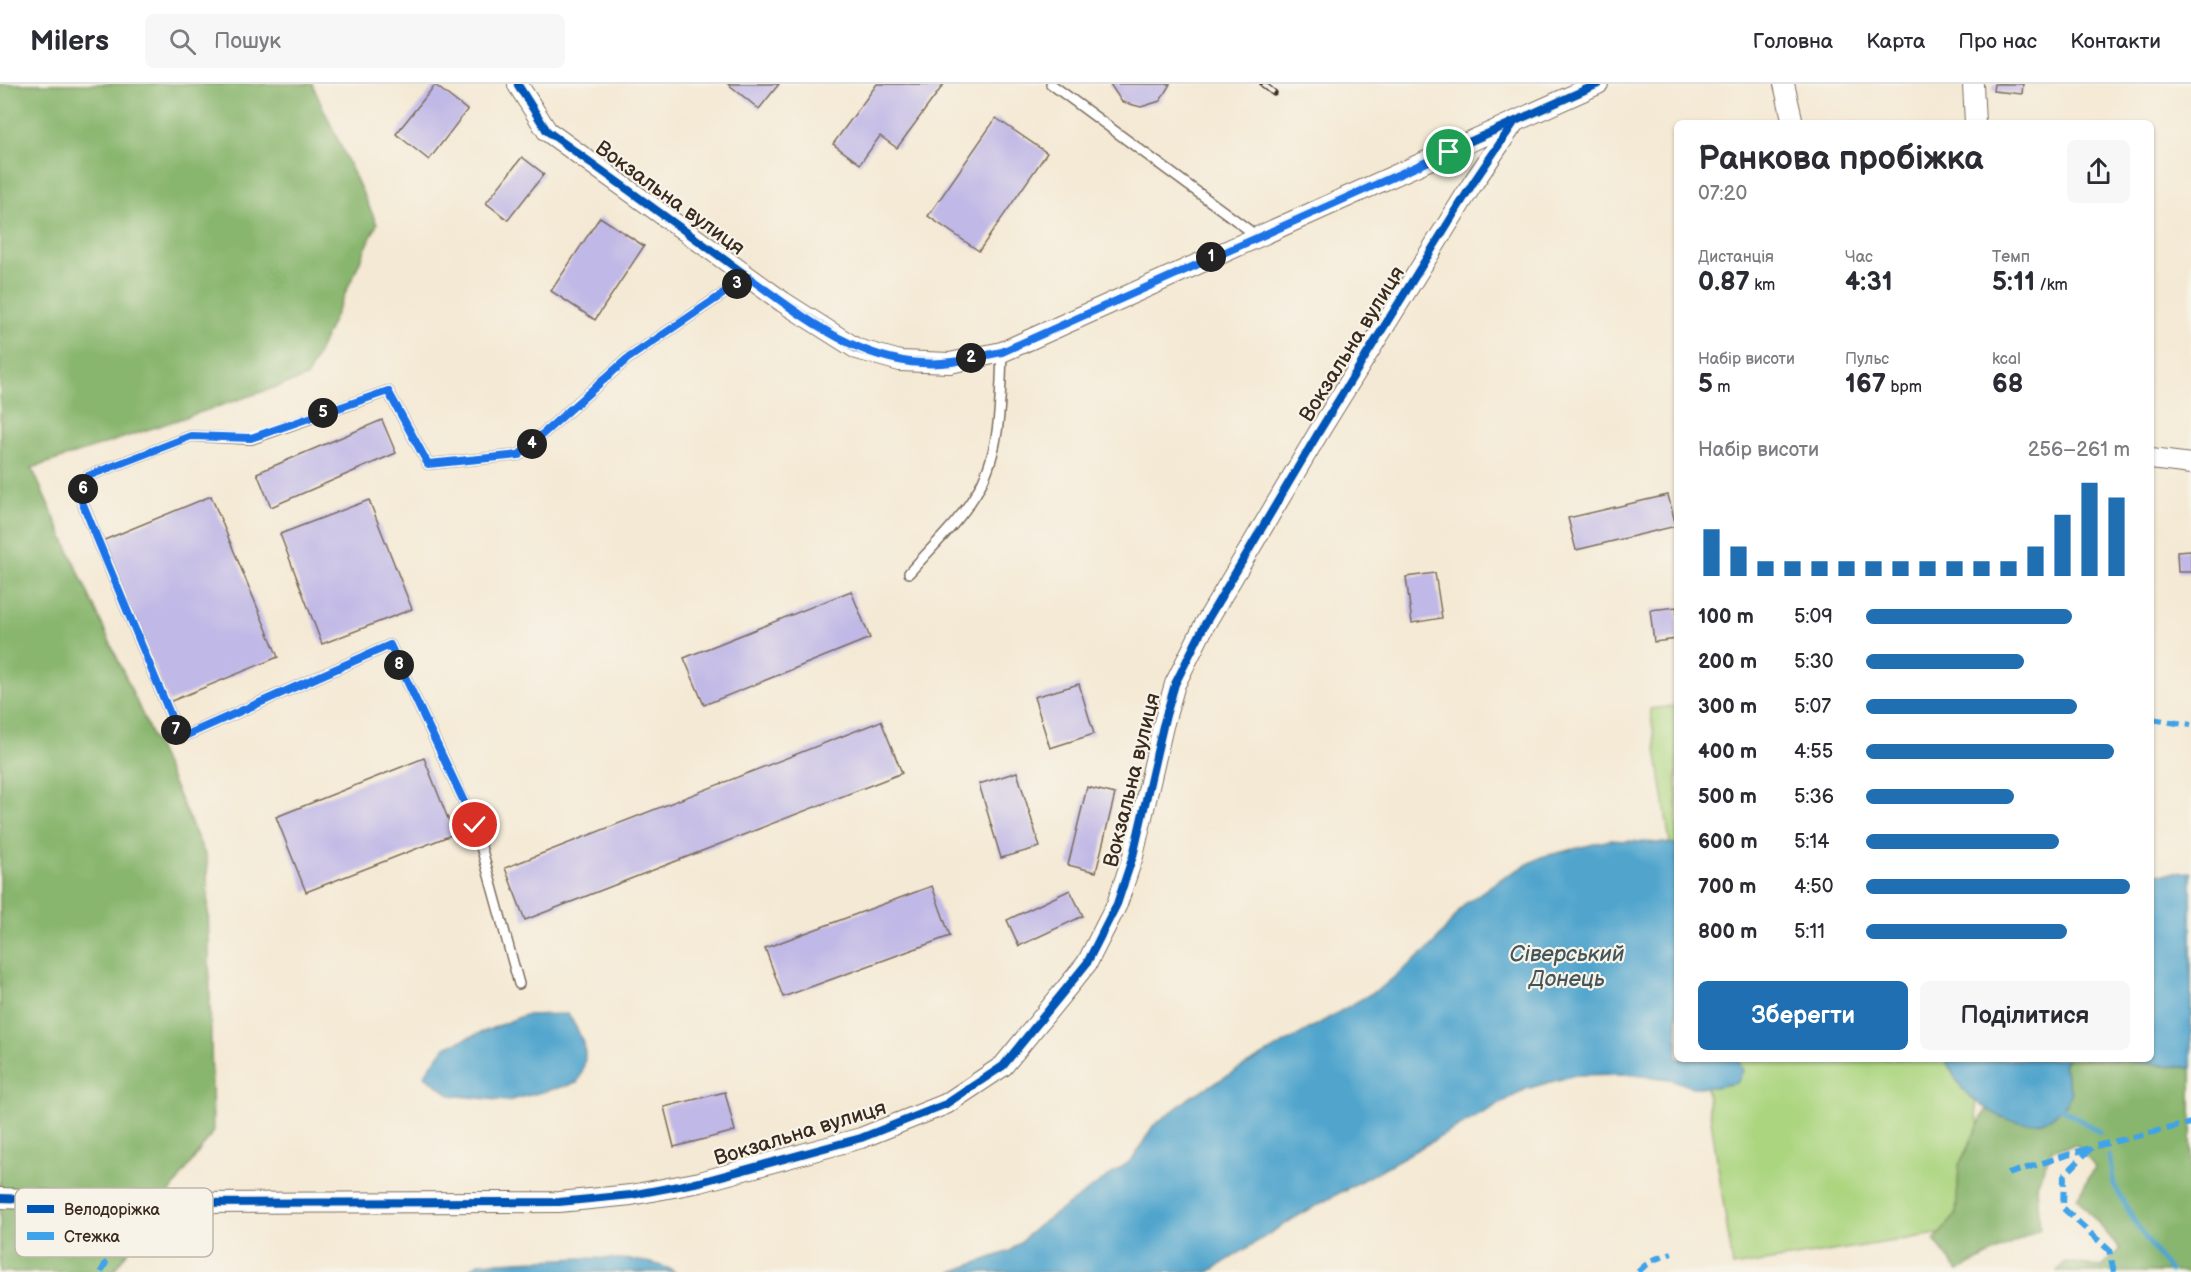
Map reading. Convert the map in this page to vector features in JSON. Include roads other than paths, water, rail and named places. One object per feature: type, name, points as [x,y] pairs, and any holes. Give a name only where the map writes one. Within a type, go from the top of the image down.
[{"type":"street","name":"Вокзальна вулиця","points":[[518,85],[547,131],[748,277],[857,349],[900,361],[950,363],[1002,352],[1598,84]]},
{"type":"street","points":[[1784,84],[1792,120]]},
{"type":"street","points":[[1973,84],[1976,120]]},
{"type":"street","name":"Вокзальна вулиця","points":[[213,1203],[559,1202],[631,1195],[700,1182],[861,1138],[946,1104],[1003,1066],[1087,963],[1120,895],[1133,856],[1175,684],[1205,624],[1320,430],[1473,183],[1513,124]]},
{"type":"street","points":[[2154,459],[2191,464]]},
{"type":"street","name":"Вокзальна вулиця","points":[[0,1198],[15,1199]]},
{"type":"lane","points":[[1051,84],[1257,236]]},
{"type":"lane","points":[[519,984],[475,825],[390,645],[180,738],[80,497],[88,476],[191,436],[251,438],[388,391],[428,464],[519,455],[627,359],[748,277]]},
{"type":"lane","points":[[909,573],[975,495],[989,467],[1000,416],[1002,352]]},
{"type":"water","name":"Сіверський Донець","points":[[1610,840],[1674,844],[1674,1062],[1739,1062],[1743,1071],[1737,1083],[1715,1087],[1692,1087],[1670,1079],[1625,1074],[1575,1075],[1526,1089],[1296,1217],[1209,1272],[951,1272],[1010,1251],[1038,1226],[1133,1159],[1153,1126],[1192,1096],[1381,988],[1433,945],[1465,904],[1499,880],[1541,857]]},
{"type":"water","points":[[2191,872],[2191,1068],[2135,1062],[2154,1062],[2154,874]]},
{"type":"water","points":[[568,1014],[584,1048],[584,1064],[577,1083],[507,1101],[450,1095],[424,1075],[445,1047],[525,1015]]},
{"type":"water","points":[[1947,1062],[2065,1062],[2063,1065],[2071,1092],[2063,1106],[2051,1117],[2038,1122],[2024,1123],[2010,1120],[1982,1106],[1959,1084]]},
{"type":"water","points":[[582,1258],[643,1261],[666,1267],[675,1272],[466,1272],[478,1263]]},
{"type":"waterway","points":[[2062,1109],[2100,1132]]},
{"type":"waterway","points":[[2109,1156],[2114,1185],[2141,1232],[2170,1272]]},
{"type":"railway","points":[[1263,84],[1274,93]]}]
